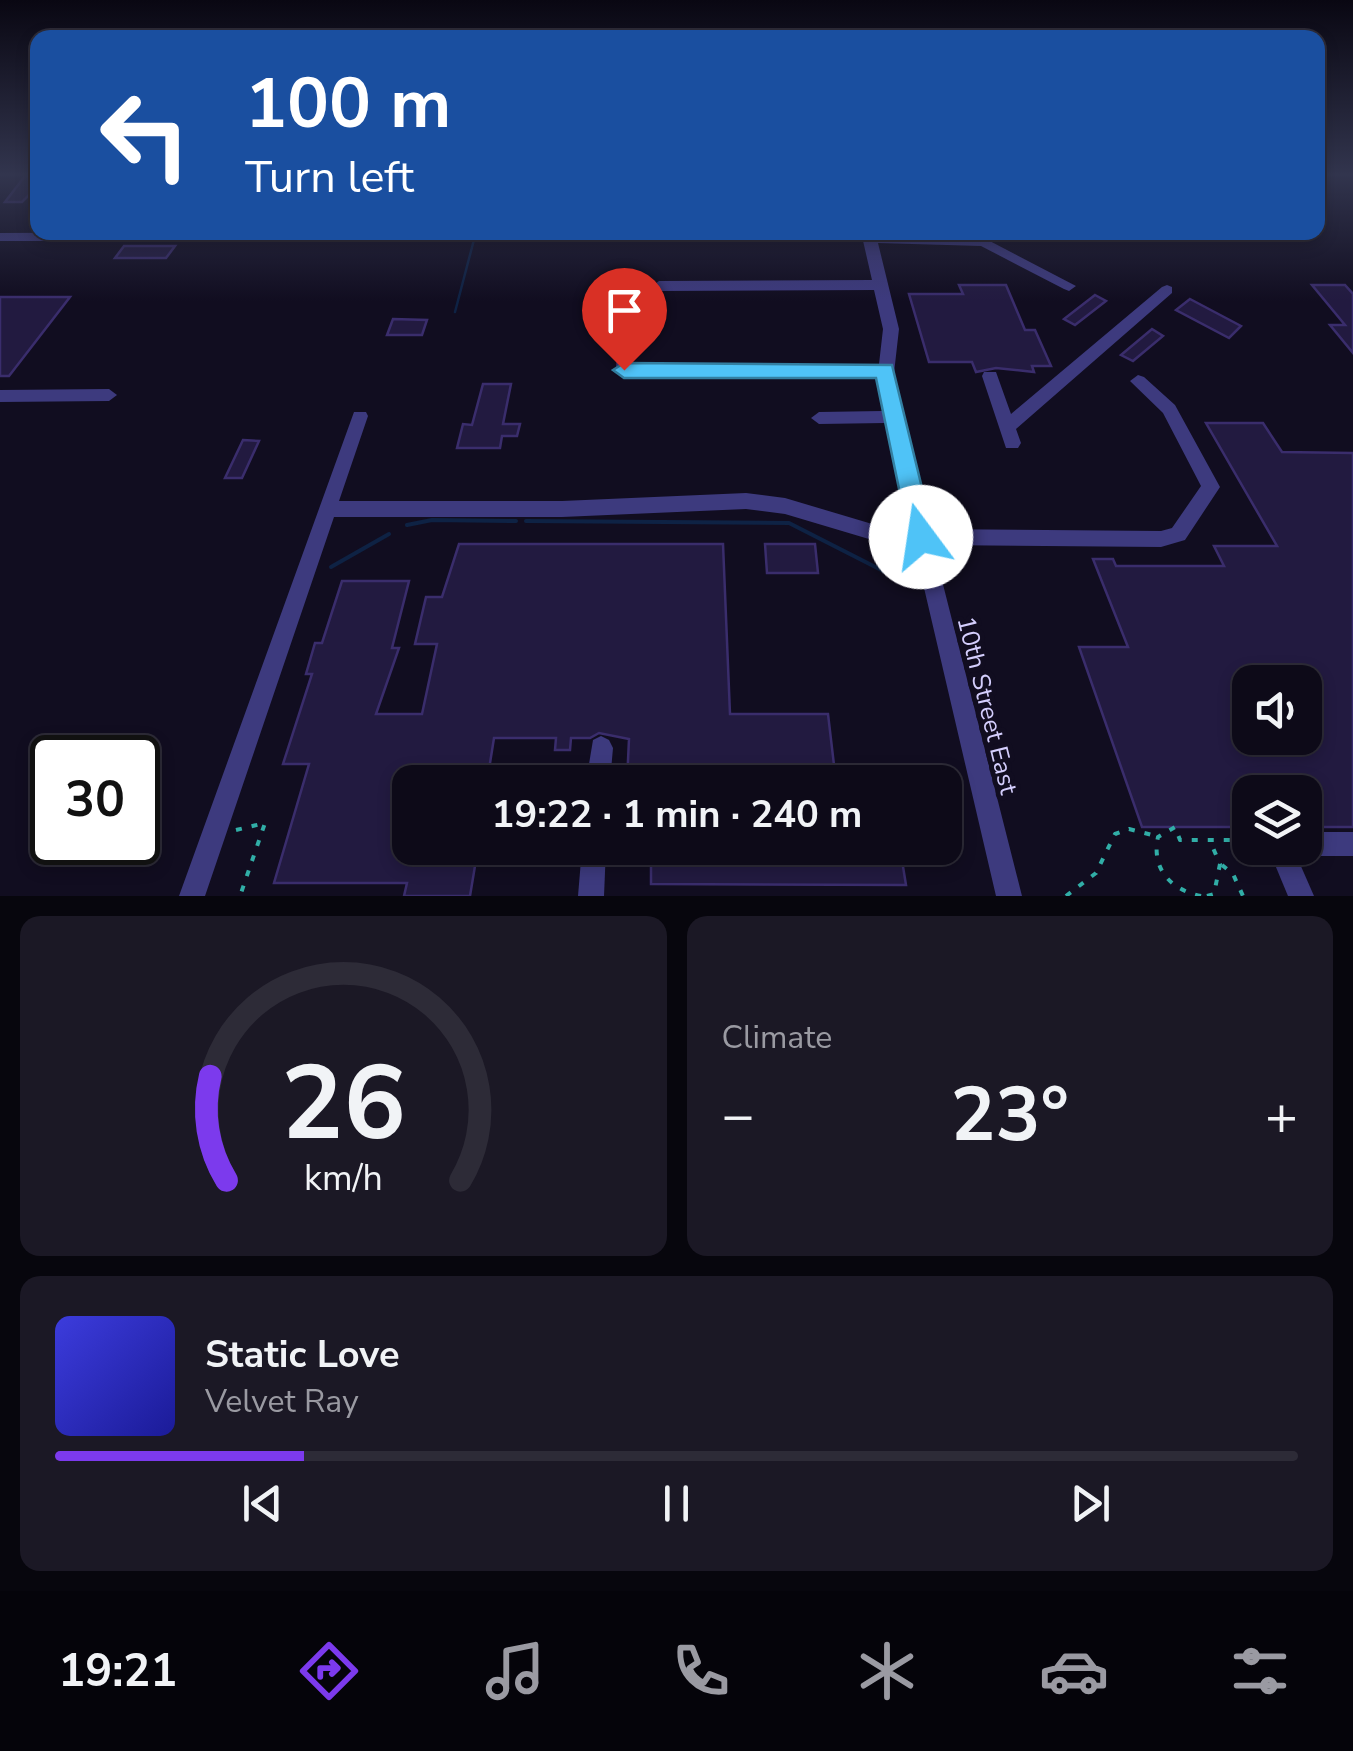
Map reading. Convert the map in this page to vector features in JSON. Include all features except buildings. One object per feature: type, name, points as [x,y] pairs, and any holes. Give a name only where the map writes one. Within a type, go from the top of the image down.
[{"type":"street","points":[[0,238],[30,237]]},
{"type":"street","name":"10th Street East","points":[[870,240],[891,329],[885,370],[892,416],[1009,896]]},
{"type":"street","points":[[946,240],[984,242],[1069,286]]},
{"type":"street","points":[[659,286],[882,285]]},
{"type":"street","points":[[990,376],[1009,436],[1167,290]]},
{"type":"street","points":[[624,349],[624,370],[885,370]]},
{"type":"street","points":[[328,509],[562,509],[746,501],[785,506],[870,534],[1161,540],[1178,534],[1212,487],[1169,408],[1138,381]]},
{"type":"street","points":[[0,396],[109,396]]},
{"type":"street","points":[[192,896],[360,416]]},
{"type":"street","points":[[819,418],[892,416]]},
{"type":"street","points":[[599,765],[600,748]]},
{"type":"street","points":[[1322,844],[1353,844]]},
{"type":"street","points":[[590,896],[593,865]]},
{"type":"street","points":[[1287,865],[1300,896]]},
{"type":"path","points":[[232,834],[245,824],[265,823],[240,896]]},
{"type":"path","points":[[1066,896],[1096,873],[1115,834],[1129,829],[1158,836],[1175,826],[1180,840],[1232,840]]},
{"type":"path","points":[[1158,836],[1156,856],[1164,875],[1182,892],[1204,896],[1218,886],[1220,864],[1209,840]]},
{"type":"path","points":[[1220,864],[1234,874],[1242,896]]},
{"type":"waterway","points":[[455,312],[474,240]]},
{"type":"waterway","points":[[407,525],[432,520],[516,521]]},
{"type":"waterway","points":[[526,521],[789,523],[897,578]]},
{"type":"waterway","points":[[331,567],[389,534]]},
{"type":"route","points":[[624,370],[885,370],[884,382],[921,537]]}]
